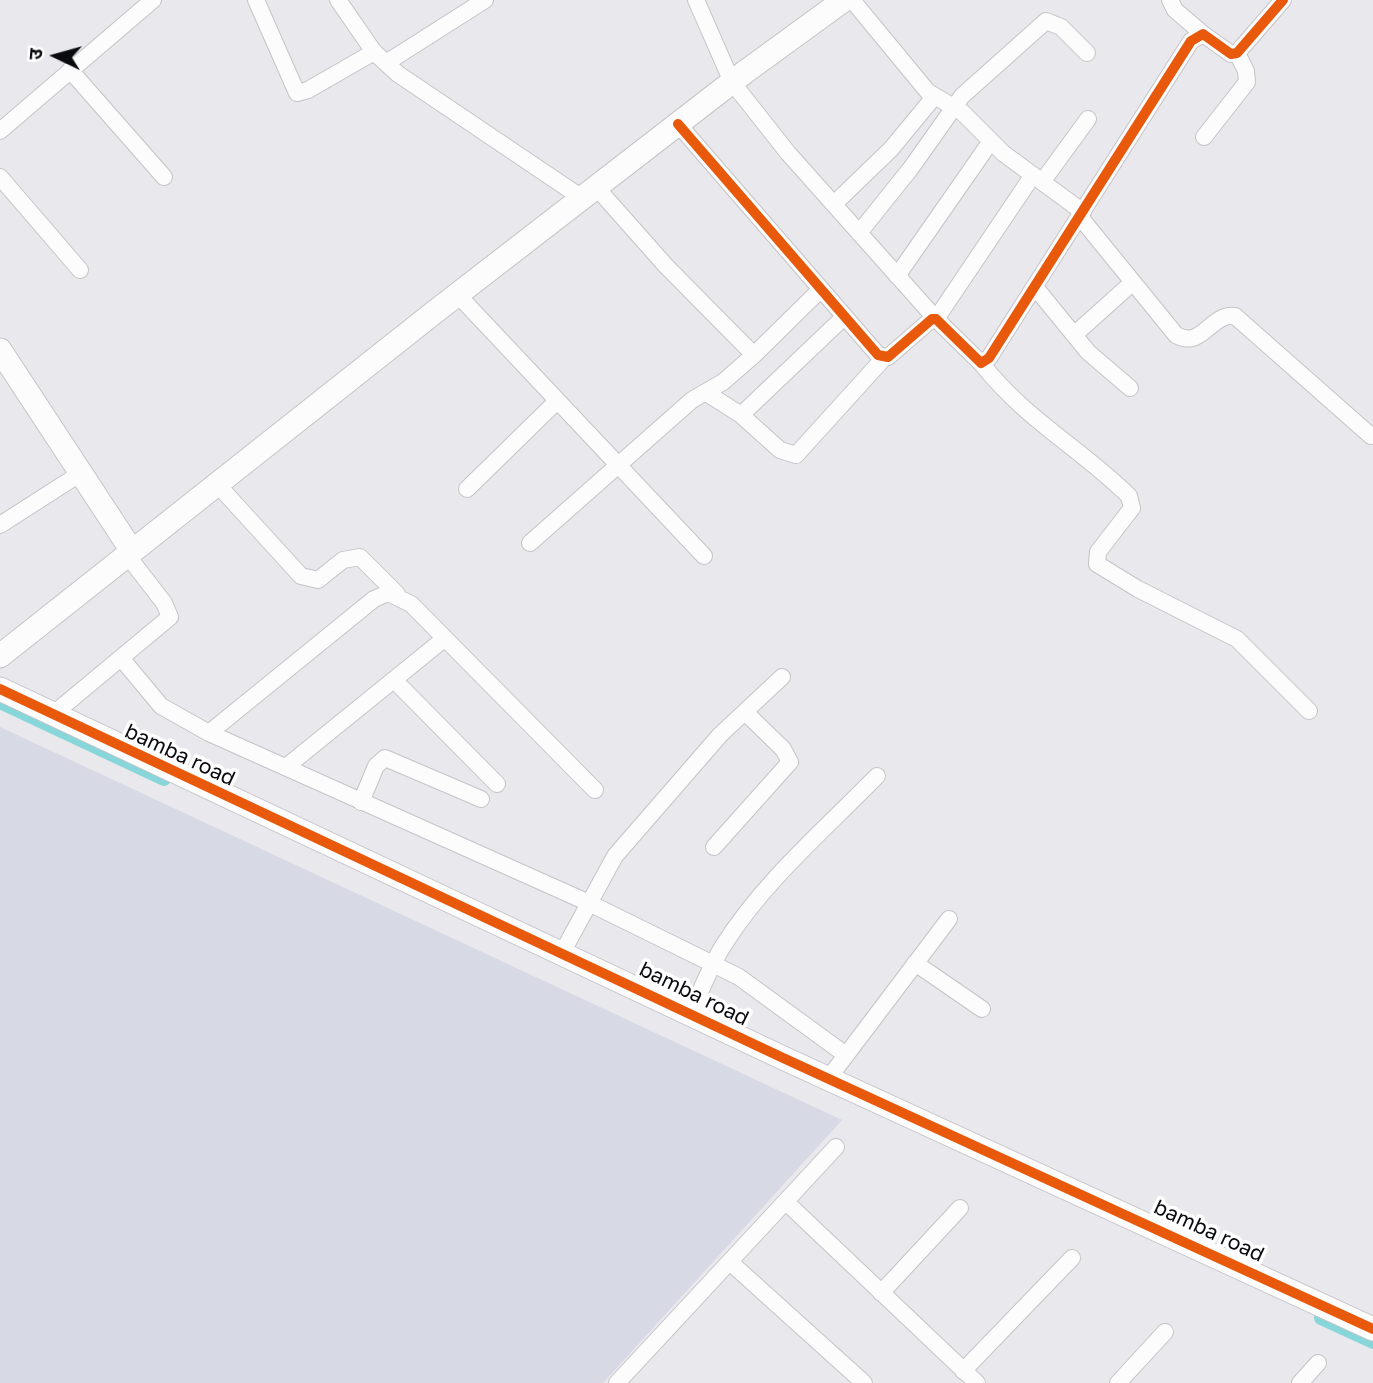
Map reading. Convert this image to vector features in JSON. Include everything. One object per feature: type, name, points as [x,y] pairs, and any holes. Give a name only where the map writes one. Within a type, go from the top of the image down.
[{"type":"street","points":[[0,131],[153,0]]},
{"type":"street","points":[[256,0],[298,93],[308,90],[374,52]]},
{"type":"street","points":[[338,0],[374,52],[386,63],[475,127],[589,192],[754,355]]},
{"type":"street","points":[[386,63],[485,0]]},
{"type":"street","points":[[696,0],[732,82],[859,233],[936,319],[981,363],[1004,393],[1129,496],[1132,508],[1098,552],[1097,564],[1138,589],[1237,639],[1309,711]]},
{"type":"street","points":[[0,656],[457,294],[732,82],[844,0]]},
{"type":"street","points":[[852,0],[934,97],[955,108],[1081,215],[1165,323],[1185,340],[1198,338],[1227,315],[1243,321],[1370,436]]},
{"type":"street","points":[[1170,0],[1175,10],[1231,54],[1237,53],[1283,0]]},
{"type":"street","points":[[859,233],[977,80],[1046,21],[1061,27],[1087,54]]},
{"type":"street","points":[[981,363],[989,358],[1035,288],[1191,41],[1203,34]]},
{"type":"street","points":[[1204,137],[1247,82],[1237,53]]},
{"type":"street","points":[[70,70],[164,177]]},
{"type":"street","points":[[834,204],[891,149],[934,97]]},
{"type":"street","points":[[705,392],[741,415],[780,450],[796,455],[884,358],[928,321],[936,319],[1037,178],[1088,119]]},
{"type":"street","points":[[678,124],[820,290],[884,358]]},
{"type":"street","points":[[897,276],[991,141]]},
{"type":"street","points":[[0,177],[80,270]]},
{"type":"street","points":[[1074,335],[1132,283]]},
{"type":"street","points":[[1035,288],[1088,352],[1130,388]]},
{"type":"street","points":[[530,543],[617,465],[705,392],[723,383],[820,290]]},
{"type":"street","points":[[457,294],[704,556]]},
{"type":"street","points":[[741,415],[844,317]]},
{"type":"street","points":[[0,350],[164,603],[170,617],[51,716]]},
{"type":"street","points":[[467,489],[556,402]]},
{"type":"street","points":[[0,525],[81,473]]},
{"type":"street","points":[[216,484],[301,576],[318,580],[343,560],[360,557],[595,790]]},
{"type":"street","points":[[209,733],[381,594],[397,594]]},
{"type":"street","points":[[286,767],[444,639]]},
{"type":"street","points":[[121,658],[161,706],[209,733],[590,903],[713,964],[738,977],[846,1055]]},
{"type":"street","points":[[562,953],[615,856],[720,736],[782,677]]},
{"type":"street","points":[[394,680],[497,784]]},
{"type":"street","name":"bamba road","points":[[0,690],[828,1079],[1373,1329]]},
{"type":"street","points":[[714,847],[790,762],[783,749],[746,712]]},
{"type":"street","points":[[361,802],[380,760],[385,758],[481,799]]},
{"type":"street","points":[[690,1014],[713,964],[738,924],[779,877],[877,776]]},
{"type":"street","points":[[828,1079],[949,919]]},
{"type":"street","points":[[915,963],[982,1009]]},
{"type":"street","points":[[617,1383],[731,1263],[835,1147]]},
{"type":"street","points":[[786,1202],[977,1383]]},
{"type":"street","points":[[881,1293],[960,1208]]},
{"type":"street","points":[[963,1371],[1072,1258]]},
{"type":"street","points":[[731,1263],[864,1383]]},
{"type":"street","points":[[1118,1383],[1165,1332]]},
{"type":"street","points":[[1300,1383],[1318,1363]]},
{"type":"shaded area","points":[[0,727],[842,1120],[603,1383],[0,1383]]},
{"type":"waterway","points":[[0,702],[164,779]]},
{"type":"waterway","points":[[1321,1318],[1373,1342]]},
{"type":"cycle path","points":[[678,124],[878,355],[888,357],[932,319],[936,319],[981,363],[989,358],[1191,41],[1203,34],[1231,54],[1237,53],[1283,0]]},
{"type":"cycle path","points":[[0,689],[781,1057],[1373,1329]]}]
